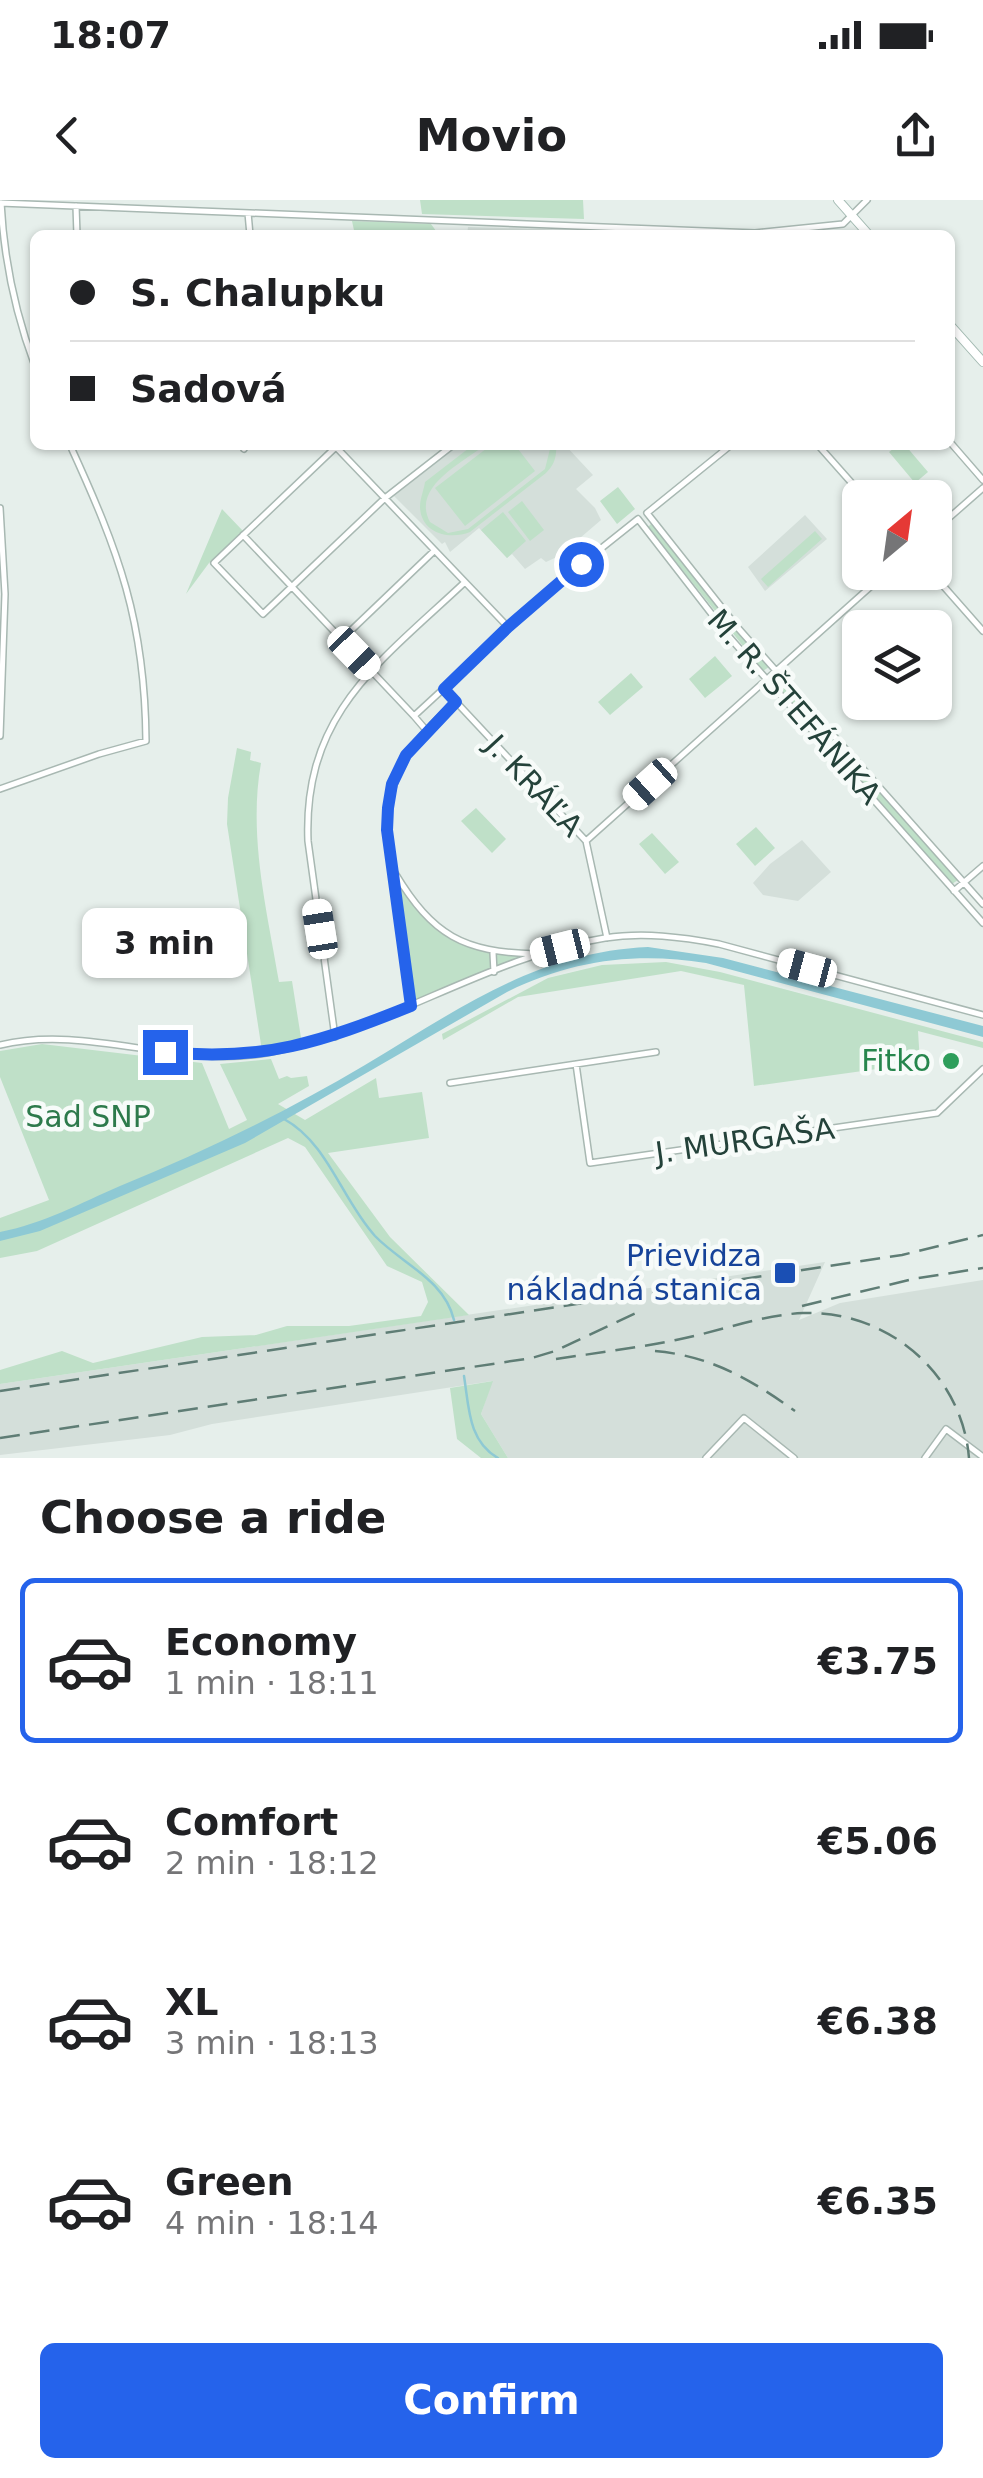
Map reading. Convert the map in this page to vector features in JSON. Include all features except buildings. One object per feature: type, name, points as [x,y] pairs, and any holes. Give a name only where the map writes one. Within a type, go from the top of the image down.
[{"type":"street","points":[[838,200],[865,230]]},
{"type":"street","points":[[791,230],[844,224],[867,200]]},
{"type":"street","points":[[30,351],[12,296],[0,202],[644,230]]},
{"type":"street","points":[[76,206],[78,230]]},
{"type":"street","points":[[248,213],[250,230]]},
{"type":"street","points":[[582,225],[582,230]]},
{"type":"street","points":[[955,331],[983,362]]},
{"type":"street","points":[[952,514],[983,484],[955,448]]},
{"type":"street","points":[[0,788],[146,741],[143,668],[128,588],[102,515],[72,450]]},
{"type":"street","points":[[332,450],[214,562],[263,614],[385,498],[447,450]]},
{"type":"street","points":[[340,450],[508,627]]},
{"type":"street","points":[[414,716],[508,627],[725,450]]},
{"type":"street","points":[[822,450],[849,480]]},
{"type":"street","points":[[0,508],[4,594],[0,736]]},
{"type":"street","name":"M. R. ŠTEFÁNIKA","points":[[646,513],[738,628],[983,904]]},
{"type":"street","name":"M. R. ŠTEFÁNIKA","points":[[638,520],[767,680],[983,923]]},
{"type":"street","points":[[243,535],[426,730]]},
{"type":"street","points":[[342,640],[434,550]]},
{"type":"street","points":[[335,1037],[309,857],[306,812],[314,768],[324,737],[340,708],[371,671],[464,582]]},
{"type":"street","points":[[586,841],[868,590]]},
{"type":"street","points":[[947,590],[983,632]]},
{"type":"street","name":"J. KRÁĽA","points":[[444,689],[586,841],[606,938]]},
{"type":"street","points":[[411,1006],[387,830],[392,784],[406,755],[456,702]]},
{"type":"street","points":[[954,891],[983,866]]},
{"type":"street","points":[[393,871],[413,903],[432,922],[460,940],[493,953],[539,954]]},
{"type":"street","points":[[0,1045],[63,1038],[222,1056],[255,1055],[335,1037],[539,954],[606,938],[662,936],[700,940],[983,1015]]},
{"type":"street","points":[[493,953],[494,972]]},
{"type":"street","points":[[450,1083],[656,1052]]},
{"type":"street","name":"J. MURGAŠA","points":[[576,1064],[590,1164],[937,1113],[983,1069]]},
{"type":"street","points":[[706,1458],[744,1418],[794,1458]]},
{"type":"street","points":[[925,1458],[946,1430],[983,1457]]},
{"type":"shaded area","points":[[468,227],[578,230],[468,230]]},
{"type":"shaded area","points":[[453,450],[570,450],[593,475],[576,489],[601,520],[559,556],[546,562],[541,558],[525,569],[512,554],[507,558],[479,528],[450,552],[445,542],[442,544],[394,496]]},
{"type":"shaded area","points":[[805,515],[827,539],[765,591],[748,567]]},
{"type":"shaded area","points":[[802,840],[831,872],[798,901],[763,895],[753,883],[770,864]]},
{"type":"shaded area","points":[[825,1262],[799,1320],[840,1303],[983,1280],[983,1458],[508,1458],[481,1414],[492,1381],[212,1424],[170,1435],[0,1455],[0,1384]]},
{"type":"green space","points":[[420,200],[583,200],[584,219],[422,214]]},
{"type":"green space","points":[[352,221],[431,224],[435,230],[354,230]]},
{"type":"green space","points":[[467,450],[478,450],[442,477],[427,498],[430,522],[448,533],[468,529],[545,469],[550,450],[556,450],[546,473],[470,532],[446,535],[425,523],[420,504],[425,482]]},
{"type":"green space","points":[[484,450],[519,450],[535,471],[465,526],[435,488]]},
{"type":"green space","points":[[892,450],[909,450],[928,472],[912,480],[889,452]]},
{"type":"green space","points":[[618,487],[635,509],[617,524],[600,501]]},
{"type":"green space","points":[[522,501],[544,530],[530,541],[508,512]]},
{"type":"green space","points":[[222,509],[243,531],[209,563],[186,594]]},
{"type":"green space","points":[[503,512],[526,541],[507,558],[481,530]]},
{"type":"green space","points":[[652,523],[769,667],[763,671],[648,527]]},
{"type":"green space","points":[[815,531],[822,539],[768,587],[761,579]]},
{"type":"green space","points":[[715,656],[732,676],[705,698],[689,679]]},
{"type":"green space","points":[[631,673],[643,687],[610,715],[598,702]]},
{"type":"green space","points":[[780,679],[958,880],[952,884],[774,684]]},
{"type":"green space","points":[[237,748],[251,752],[250,760],[261,763],[257,818],[265,900],[279,982],[292,981],[302,1044],[262,1051],[227,824]]},
{"type":"green space","points":[[476,808],[506,839],[492,853],[461,821]]},
{"type":"green space","points":[[756,827],[775,848],[755,866],[736,844]]},
{"type":"green space","points":[[652,833],[679,862],[665,874],[639,844]]},
{"type":"green space","points":[[395,876],[437,924],[462,942],[498,954],[540,954],[411,1006]]},
{"type":"green space","points":[[666,962],[720,972],[983,1042],[983,1048],[918,1031],[920,1063],[754,1086],[744,985],[681,971],[518,997],[443,1040],[442,1034],[548,978],[602,965]]},
{"type":"green space","name":"Sad SNP","points":[[42,1044],[202,1063],[229,1129],[247,1120],[220,1064],[271,1059],[279,1079],[307,1076],[309,1086],[278,1104],[305,1120],[376,1078],[379,1098],[422,1092],[429,1138],[328,1153],[390,1237],[469,1315],[0,1384],[0,1370],[62,1351],[93,1363],[202,1337],[256,1335],[287,1326],[349,1326],[421,1316],[428,1302],[422,1282],[387,1266],[305,1147],[288,1138],[37,1251],[0,1258],[0,1218],[49,1200],[0,1077],[0,1051]]},
{"type":"green space","points":[[493,1381],[481,1414],[508,1458],[481,1458],[457,1439],[450,1388]]},
{"type":"water","points":[[648,947],[723,958],[983,1026],[983,1037],[706,963],[655,958],[580,966],[507,992],[245,1143],[40,1231],[0,1241],[0,1232],[61,1212],[275,1115],[500,987],[570,960]]},
{"type":"waterway","points":[[284,1119],[312,1142],[375,1236],[432,1283],[454,1320]]},
{"type":"waterway","points":[[464,1376],[475,1433],[498,1458]]},
{"type":"railway","points":[[0,1391],[902,1255],[983,1235]]},
{"type":"railway","points":[[802,1306],[913,1279],[983,1268]]},
{"type":"railway","points":[[0,1438],[532,1358],[638,1312]]},
{"type":"railway","points":[[556,1359],[676,1340],[771,1317],[834,1315],[891,1335],[936,1374],[952,1399],[969,1458]]},
{"type":"railway","points":[[655,1351],[694,1358],[729,1371],[795,1411]]},
{"type":"place","name":"Fitko","points":[[951,1061]]},
{"type":"place","name":"Prievidza nákladná stanica","points":[[785,1273]]},
{"type":"route","points":[[165,1052],[255,1055],[304,1046],[411,1006],[387,830],[392,784],[412,746],[456,702],[444,689],[581,564]]}]
